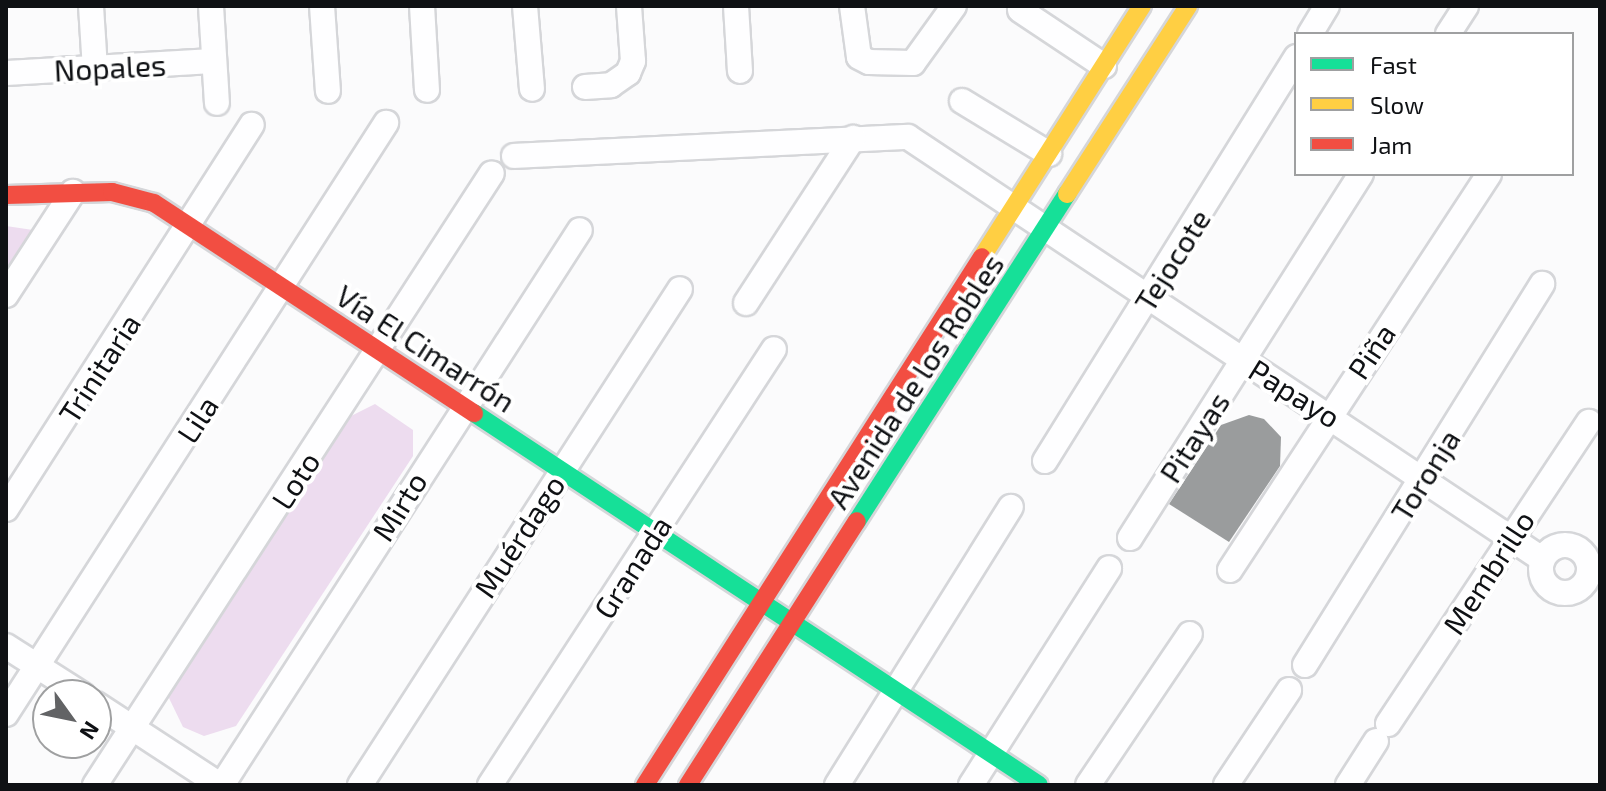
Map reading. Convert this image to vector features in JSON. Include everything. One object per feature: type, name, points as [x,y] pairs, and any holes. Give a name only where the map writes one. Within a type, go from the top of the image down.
[{"type":"street","points":[[91,6],[95,69]]},
{"type":"street","points":[[211,6],[217,103]]},
{"type":"street","points":[[322,6],[328,91]]},
{"type":"street","points":[[422,6],[427,90]]},
{"type":"street","points":[[525,6],[532,89]]},
{"type":"street","points":[[585,87],[611,85],[628,73],[633,61],[629,6]]},
{"type":"street","points":[[736,6],[740,71]]},
{"type":"street","points":[[852,6],[859,57],[913,63],[954,6]]},
{"type":"street","name":"Avenida de los Robles","points":[[645,785],[1015,212],[1142,6]]},
{"type":"street","name":"Avenida de los Robles","points":[[688,785],[1188,6]]},
{"type":"street","points":[[1311,32],[1327,6]]},
{"type":"street","points":[[1449,32],[1466,6]]},
{"type":"street","points":[[1020,10],[1104,66]]},
{"type":"street","name":"Tejocote","points":[[1045,461],[1294,60]]},
{"type":"street","name":"Nopales","points":[[6,73],[214,61]]},
{"type":"street","points":[[962,101],[1049,154]]},
{"type":"street","name":"Lila","points":[[6,714],[386,123]]},
{"type":"street","name":"Trinitaria","points":[[6,509],[191,227],[252,125]]},
{"type":"street","name":"Papayo","points":[[514,156],[544,145],[908,137],[1045,232],[1426,476],[1542,559]]},
{"type":"street","points":[[746,303],[853,138]]},
{"type":"street","name":"Loto","points":[[95,785],[381,351],[492,173]]},
{"type":"street","name":"Pitayas","points":[[1130,538],[1360,176]]},
{"type":"street","name":"Piña","points":[[1230,570],[1328,415],[1488,176]]},
{"type":"street","points":[[6,295],[73,192]]},
{"type":"street","name":"Vía El Cimarrón","points":[[6,195],[73,192],[134,196],[191,227],[656,531],[893,693],[1039,785]]},
{"type":"street","name":"Mirto","points":[[221,785],[580,230]]},
{"type":"street","name":"Toronja","points":[[1305,665],[1426,476],[1542,284]]},
{"type":"street","name":"Muérdago","points":[[360,785],[680,289]]},
{"type":"street","name":"Granada","points":[[490,785],[774,349]]},
{"type":"street","name":"Membrillo","points":[[1348,785],[1589,422]]},
{"type":"street","points":[[837,785],[1011,507]]},
{"type":"street","points":[[971,785],[1109,568]]},
{"type":"street","points":[[1088,785],[1190,634]]},
{"type":"street","points":[[6,646],[58,679]]},
{"type":"street","points":[[1226,785],[1289,690]]},
{"type":"street","points":[[112,714],[221,785]]},
{"type":"shaded area","points":[[6,226],[33,230],[6,272]]},
{"type":"shaded area","points":[[375,404],[413,430],[413,456],[236,726],[204,736],[183,727],[167,694],[345,419]]},
{"type":"building","points":[[1249,415],[1264,419],[1281,437],[1280,466],[1229,542],[1169,504],[1221,425]]},
{"type":"traffic: fast","points":[[857,521],[1067,194]]},
{"type":"traffic: fast","points":[[474,413],[1039,785]]},
{"type":"traffic: slow","points":[[982,257],[1142,6]]},
{"type":"traffic: slow","points":[[1067,194],[1188,6]]},
{"type":"traffic: jam","points":[[6,195],[112,192],[154,203],[474,413]]},
{"type":"traffic: jam","points":[[645,785],[982,257]]},
{"type":"traffic: jam","points":[[688,785],[857,521]]}]
